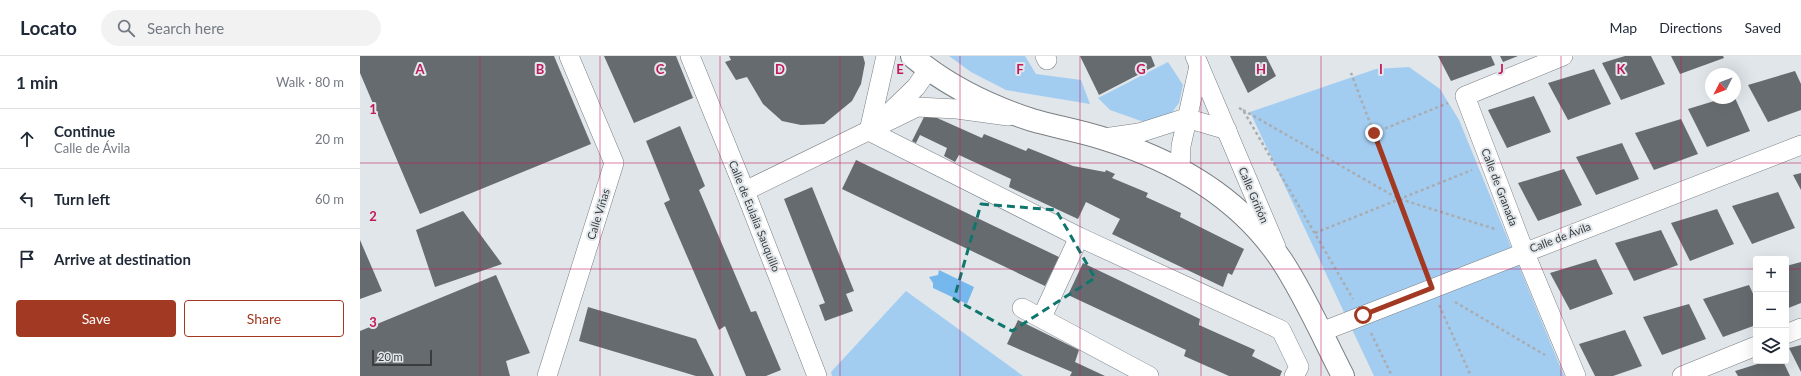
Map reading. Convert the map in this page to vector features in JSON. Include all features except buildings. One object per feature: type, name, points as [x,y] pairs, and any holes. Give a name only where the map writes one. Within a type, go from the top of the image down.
[{"type":"main road","points":[[920,63],[978,99],[1031,120],[1104,138],[1152,156],[1180,168],[1219,193],[1249,219],[1282,261],[1343,376]]},
{"type":"street","name":"Calle Viñas","points":[[547,376],[614,163],[570,56]]},
{"type":"street","name":"Calle de Eulalia Sauquillo","points":[[690,56],[745,191],[817,376]]},
{"type":"street","points":[[869,132],[886,56]]},
{"type":"street","points":[[1465,96],[1563,56]]},
{"type":"street","name":"Calle Griñón","points":[[1197,61],[1282,261]]},
{"type":"street","name":"Calle Griñón","points":[[1180,168],[1181,146],[1197,61]]},
{"type":"street","points":[[869,132],[916,86],[920,63]]},
{"type":"street","name":"Calle de Granada","points":[[1465,96],[1521,244],[1576,376]]},
{"type":"street","points":[[745,191],[869,132],[917,107],[957,109],[1031,120]]},
{"type":"street","points":[[1104,138],[1139,133],[1186,118],[1227,130]]},
{"type":"street","points":[[869,132],[1079,237],[1281,330],[1299,367],[1294,376]]},
{"type":"street","name":"Calle de Ávila","points":[[1321,332],[1432,288],[1521,244],[1801,145]]},
{"type":"street","points":[[1042,317],[1079,237]]},
{"type":"street","points":[[1022,308],[1042,317],[1149,376]]},
{"type":"street","points":[[1789,333],[1801,328]]},
{"type":"street","points":[[1682,376],[1753,347]]},
{"type":"path","points":[[1351,73],[1432,288],[1471,376]]},
{"type":"path","points":[[1374,133],[1465,96]]},
{"type":"path","points":[[1212,97],[1243,110],[1399,199],[1521,244]]},
{"type":"path","points":[[1243,110],[1363,315],[1392,376]]},
{"type":"path","points":[[1315,233],[1490,162]]},
{"type":"path","points":[[1432,288],[1546,355]]},
{"type":"highlighted area","points":[[981,204],[1056,210],[1095,278],[1012,331],[954,299]]},
{"type":"shaded area","points":[[949,56],[1025,56],[1036,74],[1081,80],[1090,104],[1006,90],[971,72]]},
{"type":"shaded area","points":[[1168,62],[1183,85],[1179,103],[1170,115],[1144,122],[1110,110],[1098,98]]},
{"type":"shaded area","points":[[1409,67],[1440,89],[1459,120],[1564,376],[1374,376],[1250,112],[1376,69]]},
{"type":"shaded area","points":[[939,270],[974,287],[967,304],[933,288],[933,283],[929,277],[938,275]]},
{"type":"shaded area","points":[[906,291],[1023,376],[832,376],[831,372]]},
{"type":"route","points":[[1363,315],[1432,288],[1374,133]]}]
